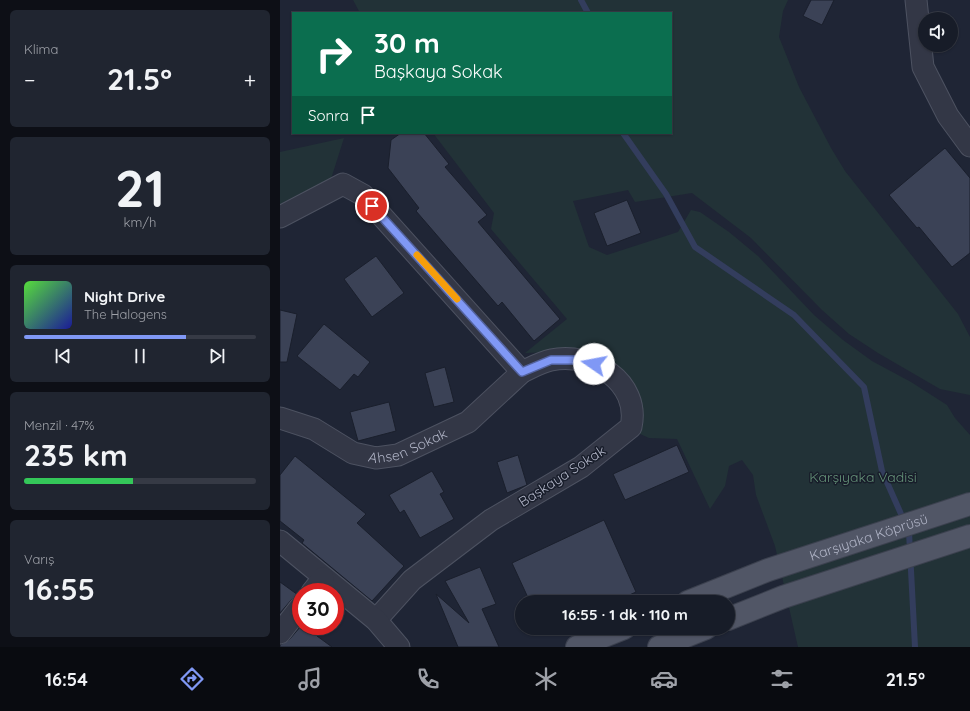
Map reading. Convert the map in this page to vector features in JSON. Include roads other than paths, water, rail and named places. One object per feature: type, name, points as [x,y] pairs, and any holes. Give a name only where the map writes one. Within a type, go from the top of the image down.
[{"type":"main road","name":"Karşıyaka Köprüsü","points":[[706,595],[768,570],[970,504]]},
{"type":"main road","points":[[735,616],[782,597],[970,536]]},
{"type":"main road","points":[[577,647],[607,635]]},
{"type":"main road","points":[[659,647],[689,635]]},
{"type":"street","points":[[916,0],[923,67],[942,105],[970,146]]},
{"type":"street","points":[[280,217],[343,184],[363,195],[522,372]]},
{"type":"street","name":"Başkaya Sokak","points":[[376,620],[412,580],[430,566],[491,520],[581,467],[631,427],[633,417],[629,401],[620,381],[603,368],[585,360],[551,360],[522,372]]},
{"type":"street","name":"Ahsen Sokak","points":[[280,418],[314,429],[353,453],[376,458],[398,455],[468,422],[522,372]]},
{"type":"street","points":[[280,541],[315,583]]},
{"type":"street","points":[[344,601],[376,620],[399,647]]},
{"type":"street","points":[[280,632],[292,617]]},
{"type":"waterway","points":[[581,0],[587,12]]},
{"type":"waterway","points":[[624,134],[666,194],[695,247],[794,315],[864,387],[882,471],[909,532],[915,647]]},
{"type":"park label","name":"Karşıyaka Vadisi","points":[[863,477]]}]
